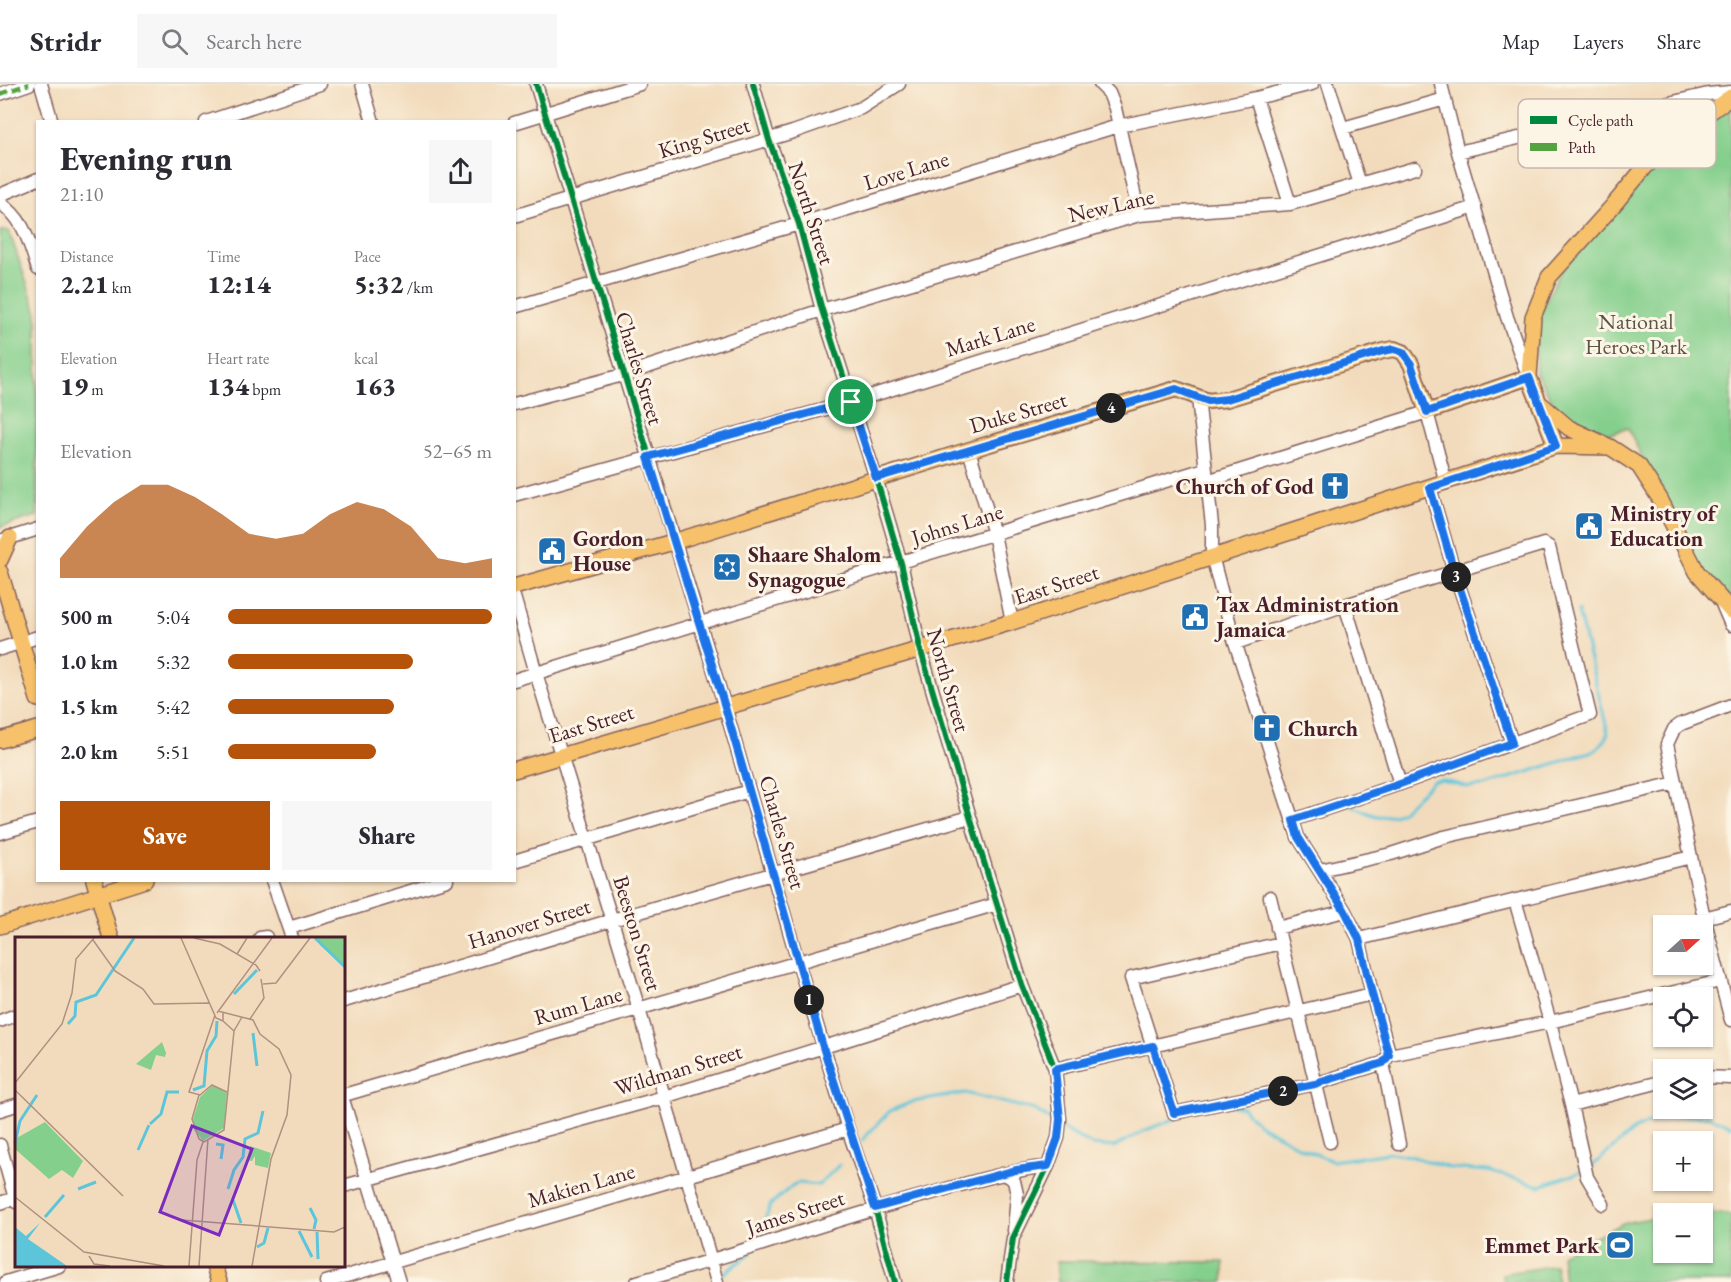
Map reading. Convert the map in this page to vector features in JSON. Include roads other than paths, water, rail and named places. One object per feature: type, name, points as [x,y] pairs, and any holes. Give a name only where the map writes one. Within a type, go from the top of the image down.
[{"type":"main road","points":[[1716,108],[1731,97]]},
{"type":"main road","points":[[1556,446],[1529,377],[1533,317],[1549,277],[1643,168]]},
{"type":"main road","name":"Duke Street","points":[[516,586],[673,542],[876,478],[1176,389],[1208,401],[1227,399],[1394,349],[1403,352],[1411,364],[1427,412]]},
{"type":"main road","points":[[1427,412],[1529,377]]},
{"type":"main road","points":[[1538,398],[1546,410],[1564,425],[1607,446],[1639,466],[1660,499],[1697,572],[1719,600],[1731,611]]},
{"type":"main road","name":"East Street","points":[[516,769],[1012,622],[1556,446],[1607,446]]},
{"type":"main road","points":[[0,560],[5,539]]},
{"type":"main road","points":[[0,572],[36,692]]},
{"type":"main road","points":[[0,740],[36,730]]},
{"type":"main road","points":[[0,926],[96,887],[131,882]]},
{"type":"main road","points":[[96,887],[110,937]]},
{"type":"main road","points":[[214,1267],[219,1282]]},
{"type":"street","points":[[0,94],[29,84]]},
{"type":"street","points":[[41,84],[51,120]]},
{"type":"street","points":[[212,120],[320,84]]},
{"type":"street","points":[[362,84],[373,120]]},
{"type":"street","name":"Charles Street","points":[[536,84],[673,542],[725,707],[823,1047],[875,1208],[895,1282]]},
{"type":"street","points":[[516,122],[640,84]]},
{"type":"street","name":"North Street","points":[[753,84],[769,140],[799,224],[822,310],[876,478],[901,563],[920,648],[970,817],[1022,985],[1055,1069],[1060,1119],[1058,1138],[1048,1166],[1013,1238],[1006,1282]]},
{"type":"street","name":"King Street","points":[[516,215],[769,140],[861,108],[899,84]]},
{"type":"street","points":[[1100,84],[1109,93],[1139,215]]},
{"type":"street","name":"Love Lane","points":[[516,306],[799,224],[1118,126],[1256,98],[1312,84]]},
{"type":"street","points":[[1329,84],[1360,184]]},
{"type":"street","points":[[1441,84],[1458,152],[1507,317],[1529,377]]},
{"type":"street","points":[[1686,99],[1731,92]]},
{"type":"street","points":[[1256,98],[1290,204]]},
{"type":"street","points":[[1343,128],[1445,99]]},
{"type":"street","points":[[1458,152],[1518,138]]},
{"type":"street","name":"New Lane","points":[[516,403],[623,375],[822,310],[1139,215],[1290,204],[1415,168]]},
{"type":"street","points":[[0,195],[36,180]]},
{"type":"street","points":[[0,203],[21,222],[36,263]]},
{"type":"street","name":"Mark Lane","points":[[516,494],[851,402],[1475,207]]},
{"type":"street","points":[[1198,398],[1212,525],[1212,556],[1236,643],[1298,837],[1345,911],[1359,939],[1386,1059],[1399,1144]]},
{"type":"street","points":[[1427,412],[1446,483]]},
{"type":"street","name":"Johns Lane","points":[[516,679],[994,534],[1427,412]]},
{"type":"street","points":[[969,450],[994,534],[1012,622]]},
{"type":"street","points":[[1430,488],[1454,571],[1512,743]]},
{"type":"street","points":[[5,539],[36,531]]},
{"type":"street","points":[[1236,643],[1345,605],[1454,571],[1544,544],[1549,547],[1590,715],[1293,820]]},
{"type":"street","points":[[1719,600],[1731,625]]},
{"type":"street","name":"Beeston Street","points":[[516,604],[639,1010],[713,1261],[717,1282]]},
{"type":"street","points":[[1345,605],[1400,784]]},
{"type":"street","points":[[0,649],[36,638]]},
{"type":"street","points":[[1703,915],[1667,744],[1674,729],[1681,724],[1731,705]]},
{"type":"street","points":[[1320,870],[1391,854],[1444,837],[1676,783]]},
{"type":"street","points":[[516,860],[749,791]]},
{"type":"street","name":"Hanover Street","points":[[345,1001],[612,920],[970,817]]},
{"type":"street","points":[[0,833],[36,823]]},
{"type":"street","points":[[1359,939],[1691,857]]},
{"type":"street","points":[[273,882],[291,933],[441,882]]},
{"type":"street","points":[[1270,897],[1330,1142]]},
{"type":"street","points":[[1515,900],[1550,1022],[1587,1177],[1603,1204]]},
{"type":"street","name":"Rum Lane","points":[[345,1095],[997,904]]},
{"type":"street","points":[[1277,928],[1345,911]]},
{"type":"street","points":[[1713,916],[1731,911]]},
{"type":"street","points":[[1281,943],[1131,978],[1174,1113],[1315,1084],[1386,1059],[1720,981]]},
{"type":"street","points":[[1713,953],[1731,1020]]},
{"type":"street","name":"Wildman Street","points":[[345,1186],[664,1097],[1022,985]]},
{"type":"street","points":[[1055,1069],[1372,994]]},
{"type":"street","points":[[0,1021],[15,1015]]},
{"type":"street","points":[[1713,1077],[1731,1078]]},
{"type":"street","points":[[1571,1105],[1653,1084]]},
{"type":"street","points":[[0,1110],[15,1104]]},
{"type":"street","points":[[345,1106],[399,1282]]},
{"type":"street","name":"Makien Lane","points":[[326,1282],[848,1129]]},
{"type":"street","points":[[0,1145],[15,1197]]},
{"type":"street","name":"James Street","points":[[637,1282],[713,1261],[875,1208],[1002,1174],[1048,1166]]},
{"type":"street","points":[[1002,1174],[1010,1177],[1016,1187],[1013,1238]]},
{"type":"street","points":[[0,1203],[15,1200]]},
{"type":"street","points":[[6,1282],[56,1267]]},
{"type":"waterway","points":[[1351,805],[1374,815],[1392,815],[1400,813],[1433,781],[1441,780],[1468,787],[1485,786],[1596,750],[1606,739],[1608,733],[1578,611]]},
{"type":"waterway","points":[[862,1140],[890,1111],[912,1102],[965,1093],[1035,1110],[1055,1123]]},
{"type":"waterway","points":[[1233,1106],[1243,1108],[1257,1123],[1299,1147],[1332,1161],[1390,1153],[1410,1156],[1450,1168],[1488,1171],[1540,1186],[1581,1172]]},
{"type":"waterway","points":[[1590,1168],[1635,1129],[1649,1123],[1682,1116],[1711,1117],[1731,1126]]},
{"type":"waterway","points":[[1063,1129],[1092,1145],[1114,1147],[1146,1130],[1177,1118]]},
{"type":"waterway","points":[[759,1235],[771,1204],[798,1183],[819,1185],[839,1165]]},
{"type":"waterway","points":[[723,1274],[751,1253]]},
{"type":"place","name":"Church of God","points":[[1335,486]]},
{"type":"place","name":"Ministry of Education","points":[[1589,526]]},
{"type":"place","name":"Gordon House","points":[[552,551]]},
{"type":"place","name":"Shaare Shalom Synagogue","points":[[727,567]]},
{"type":"place","name":"Tax Administration Jamaica","points":[[1195,617]]},
{"type":"place","name":"Church","points":[[1267,728]]},
{"type":"place","name":"Emmet Park","points":[[1620,1245]]},
{"type":"park label","name":"National Heroes Park","points":[[1636,334]]}]
